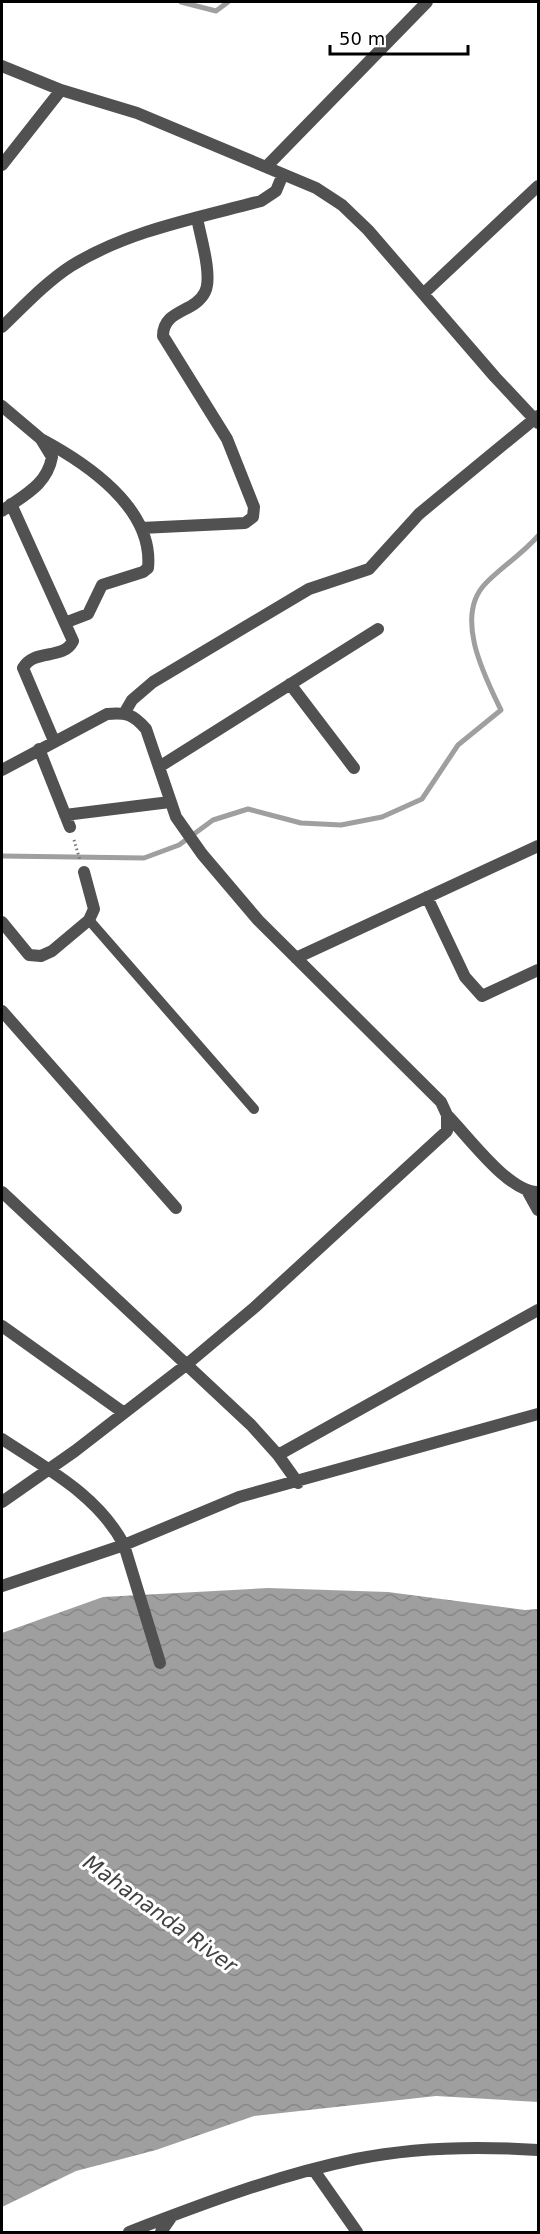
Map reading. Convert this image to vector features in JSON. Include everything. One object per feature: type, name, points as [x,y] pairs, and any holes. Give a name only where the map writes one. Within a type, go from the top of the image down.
[{"type":"street","points":[[266,167],[427,2]]},
{"type":"street","points":[[2,66],[61,90],[137,113],[316,188],[342,205],[368,230],[537,419],[418,514],[369,569],[309,589],[153,682],[132,700],[125,712]]},
{"type":"street","points":[[2,165],[61,90]]},
{"type":"street","points":[[2,327],[47,285],[95,252],[121,241],[261,201],[276,191],[283,174]]},
{"type":"street","points":[[423,294],[538,186]]},
{"type":"street","points":[[141,528],[245,523],[253,516],[254,507],[227,439],[163,336],[163,325],[169,318],[195,303],[205,292],[208,278],[197,218]]},
{"type":"street","points":[[2,406],[41,439],[96,472],[132,512],[141,528],[149,558],[148,567],[143,572],[102,585],[88,614],[67,622]]},
{"type":"street","points":[[41,439],[52,457],[50,471],[37,486],[6,507],[67,622],[73,641],[64,652],[35,657],[26,662],[23,668],[54,741]]},
{"type":"street","points":[[159,767],[378,629]]},
{"type":"street","points":[[290,684],[354,768]]},
{"type":"street","points":[[2,770],[107,714],[125,712],[136,718],[146,729],[176,817],[202,854],[258,920],[441,1102],[447,1115],[508,1179],[533,1192],[538,1210]]},
{"type":"street","points":[[39,749],[68,821],[170,802]]},
{"type":"street","points":[[296,958],[538,846]]},
{"type":"street","points":[[2,922],[29,955],[41,956],[52,951],[89,920],[94,909],[84,872]]},
{"type":"street","points":[[427,897],[465,977],[482,996],[538,970]]},
{"type":"street","points":[[2,1011],[176,1208]]},
{"type":"street","points":[[2,1502],[124,1413],[255,1307],[436,1144],[447,1131],[447,1115]]},
{"type":"street","points":[[2,1192],[250,1425],[278,1455],[298,1483]]},
{"type":"street","points":[[278,1455],[538,1310]]},
{"type":"street","points":[[2,1326],[124,1413]]},
{"type":"street","points":[[2,1586],[124,1545],[231,1500],[538,1414]]},
{"type":"street","points":[[2,1439],[48,1469],[104,1513],[124,1545],[160,1664]]},
{"type":"street","points":[[129,2232],[314,2169],[357,2158],[432,2149],[538,2150]]},
{"type":"street","points":[[314,2169],[357,2232]]},
{"type":"street","points":[[161,2232],[172,2216]]},
{"type":"lane","points":[[89,920],[254,1109]]},
{"type":"path","points":[[68,821],[84,872]]},
{"type":"water","name":"Mahananda River","points":[[268,1588],[388,1592],[525,1610],[538,1609],[538,2102],[436,2096],[254,2116],[156,2150],[76,2171],[2,2207],[2,1633],[103,1597]]},
{"type":"waterway","points":[[181,2],[216,11],[228,2]]},
{"type":"waterway","points":[[2,856],[144,858],[179,845],[213,820],[248,809],[301,823],[341,825],[382,817],[422,799],[458,745],[501,710],[487,681],[475,646],[472,612],[477,597],[486,583],[538,536]]}]
